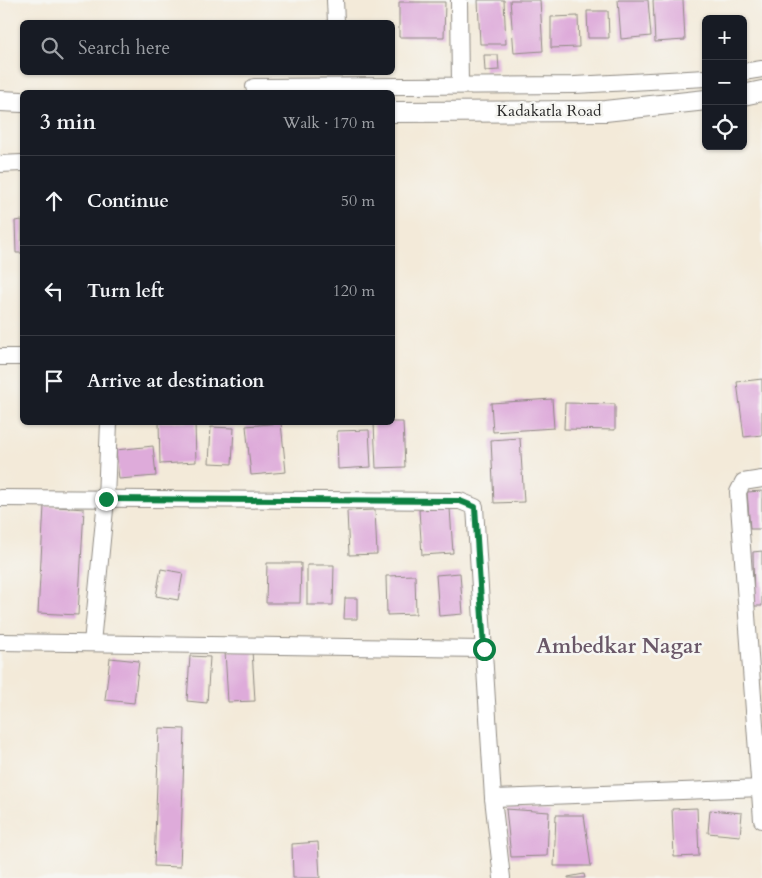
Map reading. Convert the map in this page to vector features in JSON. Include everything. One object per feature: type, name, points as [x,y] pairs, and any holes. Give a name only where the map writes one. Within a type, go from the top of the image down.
[{"type":"street","points":[[335,0],[336,20]]},
{"type":"street","points":[[459,0],[460,85]]},
{"type":"street","points":[[747,71],[762,69]]},
{"type":"street","points":[[254,87],[339,79],[460,85],[574,85],[702,78]]},
{"type":"street","points":[[747,94],[762,91]]},
{"type":"street","name":"Kadakatla Road","points":[[395,112],[605,111],[702,100]]},
{"type":"street","points":[[0,102],[20,102]]},
{"type":"street","points":[[0,164],[20,163]]},
{"type":"street","points":[[0,357],[20,357]]},
{"type":"street","points":[[92,643],[106,499],[108,425]]},
{"type":"street","points":[[762,479],[743,482],[738,492],[754,630],[762,820]]},
{"type":"street","points":[[0,498],[460,501],[475,507],[493,798],[502,878]]},
{"type":"street","points":[[0,642],[484,649]]},
{"type":"street","points":[[493,798],[761,788]]},
{"type":"building","points":[[478,0],[504,0],[506,44],[480,44]]},
{"type":"building","points":[[510,0],[540,0],[543,51],[514,53]]},
{"type":"building","points":[[618,0],[648,0],[651,36],[621,39]]},
{"type":"building","points":[[653,0],[683,0],[685,40],[655,42]]},
{"type":"building","points":[[399,2],[445,2],[444,37],[399,37]]},
{"type":"building","points":[[587,11],[608,11],[609,38],[588,38]]},
{"type":"building","points":[[578,16],[579,47],[551,48],[551,17]]},
{"type":"building","points":[[484,55],[498,55],[499,70],[485,71]]},
{"type":"building","points":[[20,220],[20,253],[16,253],[15,221]]},
{"type":"building","points":[[762,379],[762,435],[744,437],[737,382]]},
{"type":"building","points":[[552,399],[554,428],[493,432],[491,403]]},
{"type":"building","points":[[565,403],[615,404],[615,430],[564,429]]},
{"type":"building","points":[[395,422],[403,422],[405,467],[376,468],[374,425],[395,425]]},
{"type":"building","points":[[159,425],[195,425],[196,462],[160,464]]},
{"type":"building","points":[[281,425],[286,472],[251,475],[246,426]]},
{"type":"building","points":[[211,427],[234,428],[232,464],[209,463]]},
{"type":"building","points":[[369,430],[371,467],[338,469],[337,431]]},
{"type":"building","points":[[520,438],[524,502],[494,503],[491,440]]},
{"type":"building","points":[[153,446],[156,476],[119,479],[116,450]]},
{"type":"building","points":[[762,491],[762,529],[750,529],[747,492]]},
{"type":"building","points":[[44,506],[84,509],[78,615],[38,613]]},
{"type":"building","points":[[450,508],[453,553],[422,555],[419,510]]},
{"type":"building","points":[[375,510],[377,554],[349,555],[347,511]]},
{"type":"building","points":[[762,551],[762,606],[754,606],[753,552]]},
{"type":"building","points":[[267,563],[301,563],[300,603],[266,603]]},
{"type":"building","points":[[307,565],[334,565],[333,605],[307,605]]},
{"type":"building","points":[[161,569],[183,573],[178,600],[156,596]]},
{"type":"building","points":[[460,573],[463,614],[439,616],[436,575]]},
{"type":"building","points":[[415,575],[416,614],[387,615],[386,576]]},
{"type":"building","points":[[345,598],[357,598],[357,619],[344,619]]},
{"type":"building","points":[[252,650],[255,701],[228,702],[225,651]]},
{"type":"building","points":[[190,656],[210,657],[207,703],[187,701]]},
{"type":"building","points":[[110,658],[139,661],[134,703],[105,700]]},
{"type":"building","points":[[159,728],[185,729],[180,867],[154,866]]},
{"type":"building","points":[[697,808],[699,856],[674,857],[672,809]]},
{"type":"building","points":[[506,809],[549,812],[547,856],[511,857]]},
{"type":"building","points":[[710,810],[742,813],[740,836],[708,833]]},
{"type":"building","points":[[556,815],[584,815],[591,866],[554,866]]},
{"type":"building","points":[[318,842],[320,878],[293,878],[292,844]]},
{"type":"building","points":[[584,874],[585,878],[568,878],[568,877]]},
{"type":"district","name":"Ambedkar Nagar","points":[[619,646]]},
{"type":"route","points":[[106,499],[460,501],[475,507],[484,649]]}]
